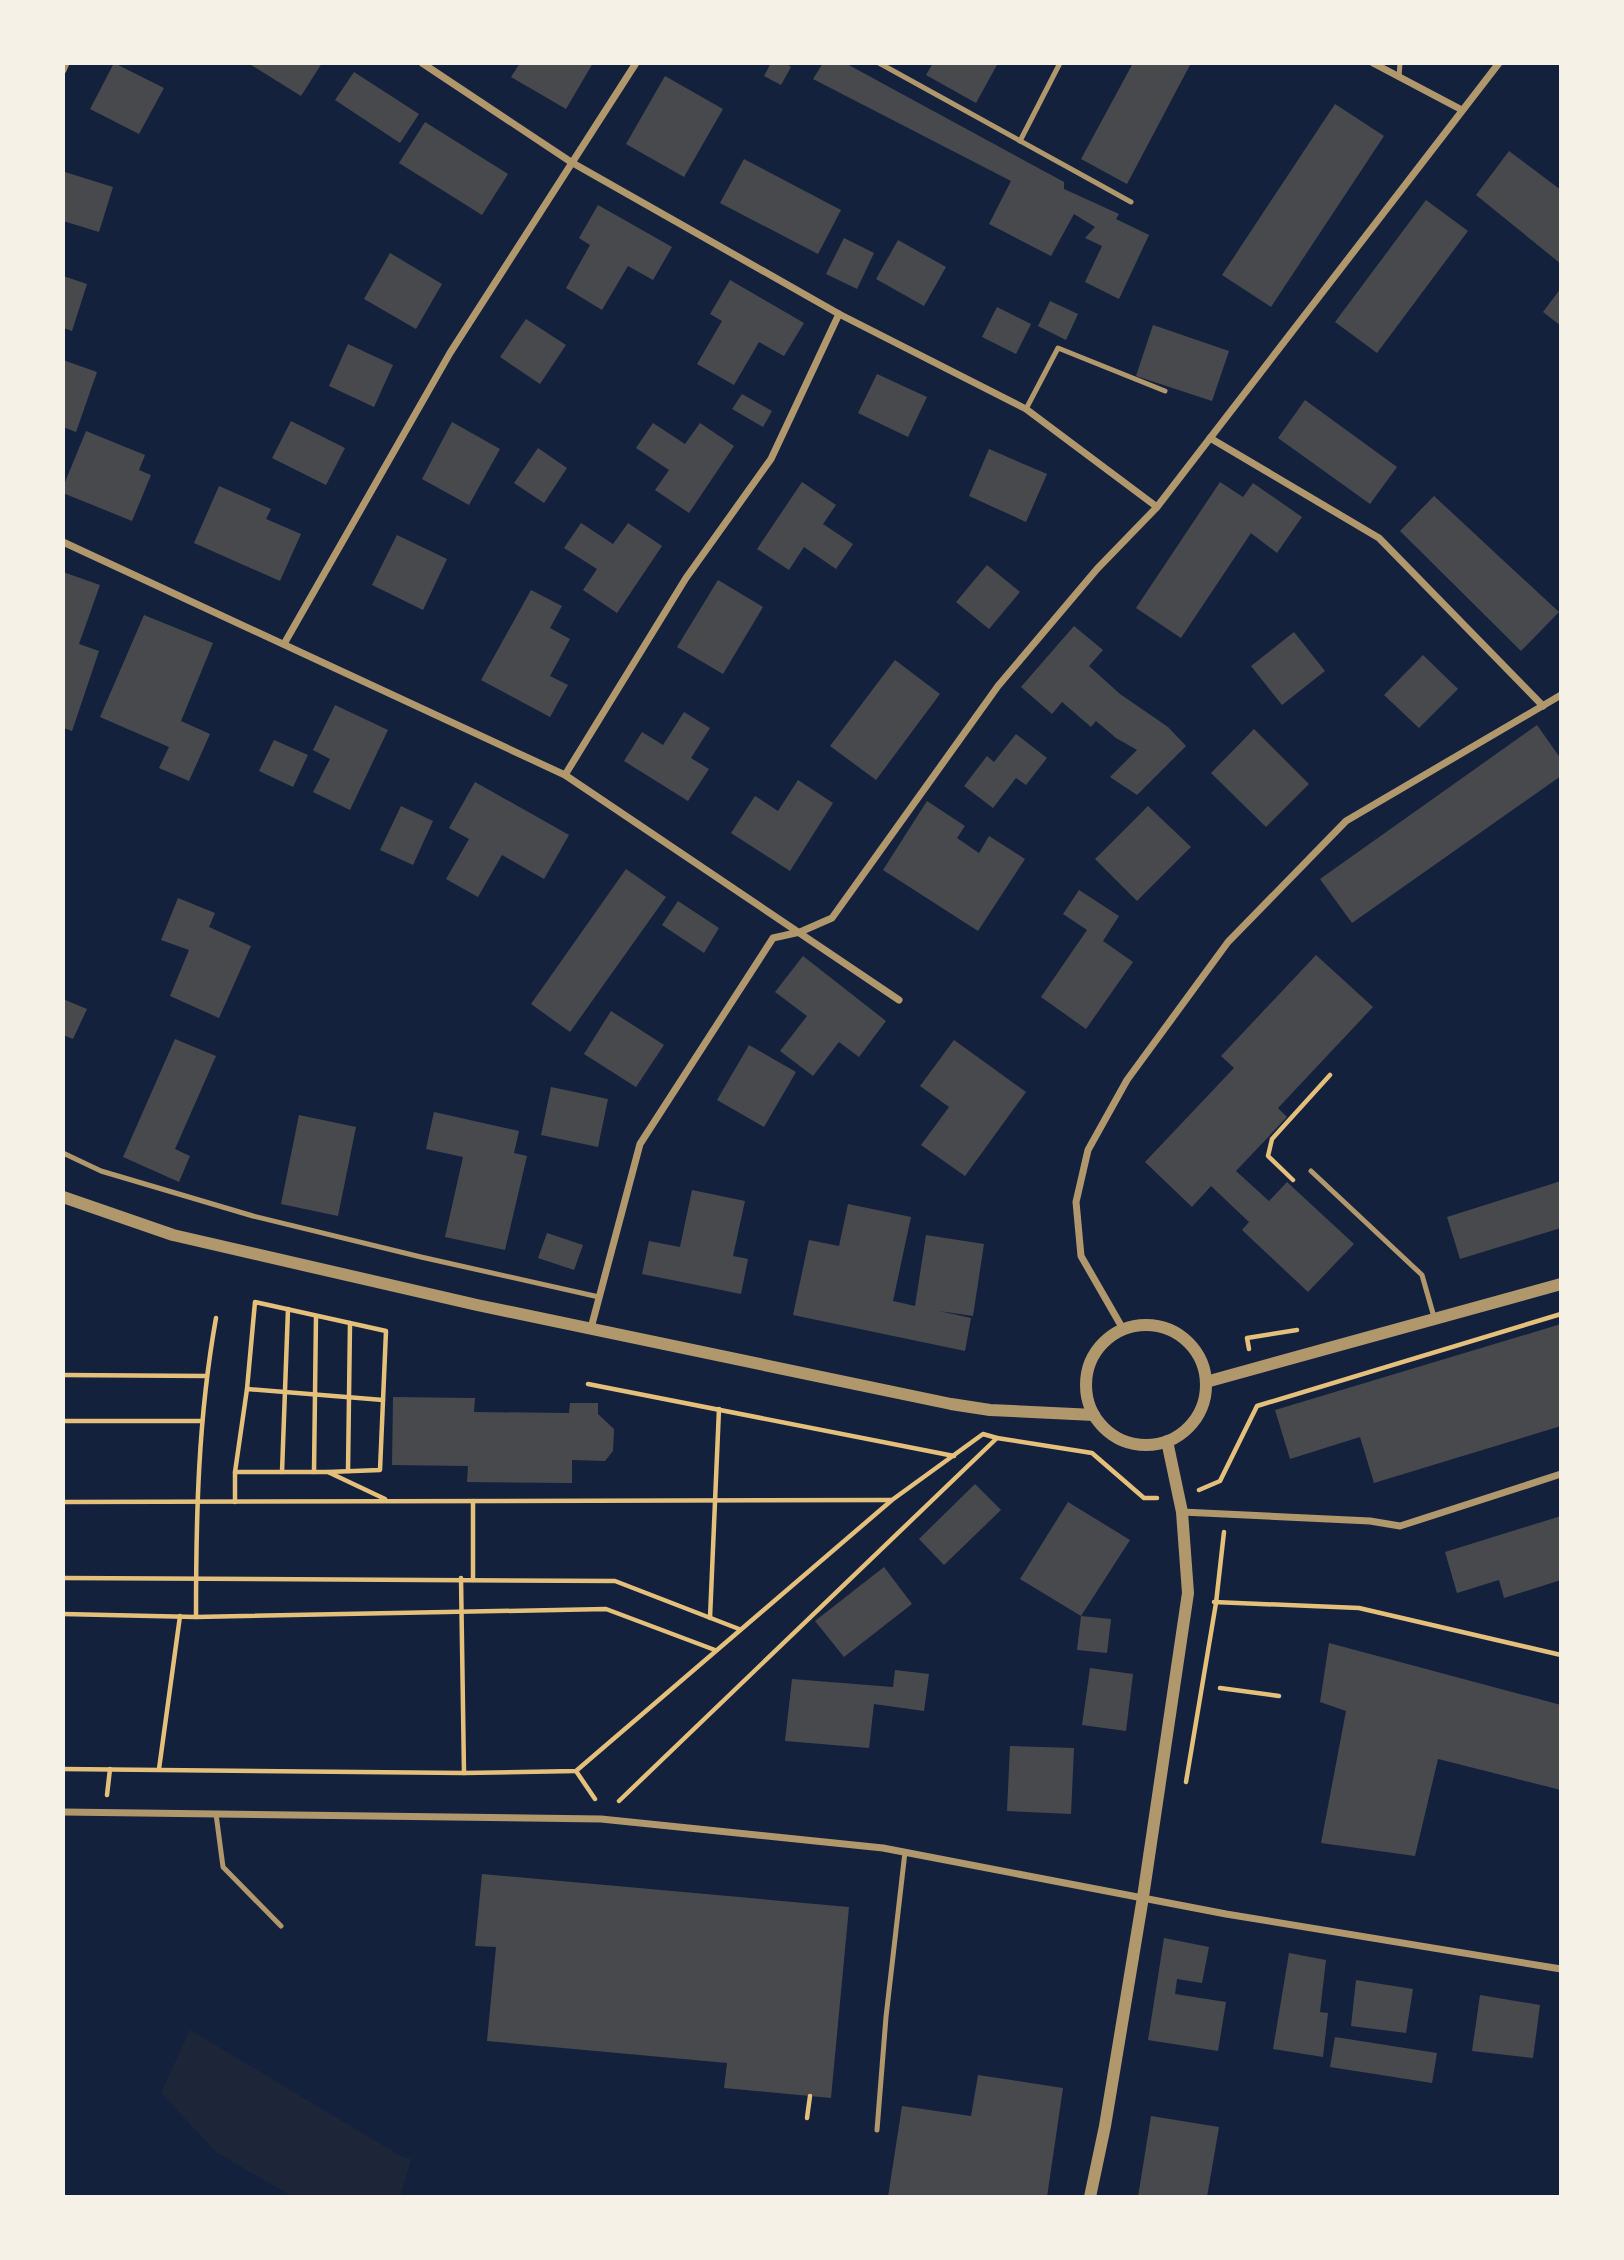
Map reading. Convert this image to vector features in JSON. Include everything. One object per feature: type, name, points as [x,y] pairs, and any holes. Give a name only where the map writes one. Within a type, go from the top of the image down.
[{"type":"street","points":[[63,70],[66,63]]},
{"type":"street","points":[[422,63],[571,162],[839,314],[1026,409],[1157,507]]},
{"type":"street","points":[[284,644],[450,353],[636,63]]},
{"type":"street","points":[[1373,63],[1462,110]]},
{"type":"street","points":[[591,1328],[640,1144],[773,938],[800,932],[832,918],[998,686],[1097,569],[1157,507],[1499,63]]},
{"type":"street","points":[[565,775],[686,578],[771,459],[839,314]]},
{"type":"street","points":[[1210,438],[1379,538],[1543,706]]},
{"type":"street","points":[[63,542],[565,775],[899,999]]},
{"type":"street","points":[[1123,1329],[1081,1256],[1076,1202],[1088,1150],[1127,1080],[1228,942],[1346,821],[1561,695]]},
{"type":"street","points":[[63,1197],[173,1235],[477,1305],[951,1404],[1003,1411],[1094,1415]]},
{"type":"street","points":[[1206,1382],[1561,1284]]},
{"type":"street","points":[[1147,1324],[1171,1330],[1191,1345],[1203,1366],[1206,1382],[1202,1406],[1194,1421],[1182,1433],[1167,1441],[1146,1445],[1126,1441],[1108,1431],[1094,1415],[1086,1397],[1086,1376],[1093,1356],[1105,1340],[1123,1329],[1147,1324]]},
{"type":"street","points":[[1090,2197],[1105,2126],[1143,1897],[1188,1593],[1181,1505],[1167,1441]]},
{"type":"street","points":[[1181,1505],[1370,1521],[1400,1526],[1561,1475]]},
{"type":"street","points":[[63,1812],[601,1819],[883,1848],[1226,1914],[1561,1969]]},
{"type":"lane","points":[[879,63],[1131,202]]},
{"type":"lane","points":[[1020,141],[1060,63]]},
{"type":"lane","points":[[1399,77],[1400,63]]},
{"type":"lane","points":[[1026,409],[1058,348],[1165,391]]},
{"type":"lane","points":[[63,1153],[101,1171],[253,1216],[599,1297]]},
{"type":"lane","points":[[1311,1171],[1422,1275],[1435,1319]]},
{"type":"lane","points":[[216,1814],[223,1867],[281,1926]]},
{"type":"lane","points":[[877,2130],[886,2017],[905,1852]]},
{"type":"path","points":[[1297,1185],[1268,1156],[1272,1139],[1330,1075]]},
{"type":"path","points":[[235,1472],[380,1469],[386,1331],[255,1302],[247,1389],[235,1472],[235,1502]]},
{"type":"path","points":[[282,1472],[288,1309]]},
{"type":"path","points":[[1257,1406],[1561,1314]]},
{"type":"path","points":[[314,1472],[316,1316]]},
{"type":"path","points":[[196,1617],[196,1502],[205,1376],[216,1318]]},
{"type":"path","points":[[348,1471],[349,1323]]},
{"type":"path","points":[[63,1769],[464,1773],[576,1770],[891,1500],[983,1434],[1093,1454],[1144,1498],[1181,1505],[1220,1480],[1257,1406],[1247,1338],[1299,1330]]},
{"type":"path","points":[[63,1375],[205,1376]]},
{"type":"path","points":[[588,1384],[954,1456]]},
{"type":"path","points":[[247,1389],[383,1401]]},
{"type":"path","points":[[710,1619],[719,1409]]},
{"type":"path","points":[[576,1770],[594,1796],[601,1819],[997,1438],[1003,1411]]},
{"type":"path","points":[[63,1421],[202,1421]]},
{"type":"path","points":[[328,1472],[389,1501]]},
{"type":"path","points":[[63,1502],[891,1500]]},
{"type":"path","points":[[473,1501],[473,1580]]},
{"type":"path","points":[[63,1578],[461,1578],[615,1581],[739,1629]]},
{"type":"path","points":[[461,1578],[464,1773]]},
{"type":"path","points":[[1188,1593],[1216,1603],[1359,1608],[1561,1656]]},
{"type":"path","points":[[63,1614],[196,1617],[606,1609],[715,1650]]},
{"type":"path","points":[[159,1769],[180,1616]]},
{"type":"path","points":[[1220,1688],[1279,1696]]},
{"type":"path","points":[[807,2118],[810,2096]]},
{"type":"shaded area","points":[[190,2030],[402,2157],[411,2159],[400,2197],[293,2197],[216,2152],[161,2093]]},
{"type":"building","points":[[114,63],[164,88],[139,134],[90,109]]},
{"type":"building","points":[[248,63],[322,63],[301,96]]},
{"type":"building","points":[[520,63],[593,63],[566,109],[511,77]]},
{"type":"building","points":[[771,63],[785,63],[791,67],[781,85],[764,76]]},
{"type":"building","points":[[823,63],[845,63],[1064,182],[1064,189],[1119,214],[1116,219],[1149,235],[1119,299],[1085,282],[1102,246],[1085,238],[1095,227],[1074,214],[1051,256],[989,224],[1011,181],[813,79]]},
{"type":"building","points":[[933,63],[998,63],[976,103],[926,75]]},
{"type":"building","points":[[1133,63],[1191,63],[1127,184],[1081,159]]},
{"type":"building","points":[[354,72],[419,114],[400,143],[335,100]]},
{"type":"building","points":[[665,76],[723,109],[684,177],[626,144]]},
{"type":"building","points":[[1335,104],[1384,136],[1271,307],[1222,275]]},
{"type":"building","points":[[425,122],[508,174],[482,215],[399,163]]},
{"type":"building","points":[[1509,151],[1561,190],[1561,264],[1476,195]]},
{"type":"building","points":[[744,159],[841,210],[818,254],[720,203]]},
{"type":"building","points":[[65,172],[113,187],[99,232],[63,221]]},
{"type":"building","points":[[1426,200],[1468,231],[1377,353],[1335,322]]},
{"type":"building","points":[[598,205],[672,247],[653,280],[628,266],[602,310],[566,288],[590,245],[579,238]]},
{"type":"building","points":[[844,238],[874,253],[857,289],[826,274]]},
{"type":"building","points":[[898,240],[946,267],[924,306],[876,279]]},
{"type":"building","points":[[390,253],[442,284],[416,329],[364,299]]},
{"type":"building","points":[[63,276],[87,284],[72,331],[63,328]]},
{"type":"building","points":[[730,280],[804,323],[784,356],[759,342],[734,385],[697,364],[722,321],[710,314]]},
{"type":"building","points":[[1561,288],[1561,326],[1543,312]]},
{"type":"building","points":[[1050,301],[1078,314],[1066,340],[1038,326]]},
{"type":"building","points":[[997,307],[1031,324],[1016,354],[982,337]]},
{"type":"building","points":[[526,319],[566,345],[540,384],[500,357]]},
{"type":"building","points":[[1153,325],[1229,351],[1212,401],[1136,376]]},
{"type":"building","points":[[348,344],[393,365],[374,407],[329,386]]},
{"type":"building","points":[[63,360],[97,372],[76,432],[63,427]]},
{"type":"building","points":[[877,374],[927,397],[908,437],[858,413]]},
{"type":"building","points":[[742,394],[772,411],[763,427],[732,409]]},
{"type":"building","points":[[1305,400],[1397,467],[1370,504],[1278,438]]},
{"type":"building","points":[[291,421],[345,448],[326,485],[272,458]]},
{"type":"building","points":[[452,422],[500,449],[469,505],[422,479]]},
{"type":"building","points":[[653,423],[685,444],[700,423],[734,446],[689,513],[655,490],[669,470],[636,448]]},
{"type":"building","points":[[86,431],[145,455],[139,470],[151,475],[132,521],[63,493]]},
{"type":"building","points":[[538,448],[567,468],[544,503],[514,483]]},
{"type":"building","points":[[989,449],[1047,474],[1026,522],[969,496]]},
{"type":"building","points":[[802,482],[836,505],[823,524],[853,544],[836,569],[804,547],[789,570],[757,549]]},
{"type":"building","points":[[1220,482],[1243,497],[1253,483],[1302,517],[1277,553],[1251,533],[1181,638],[1136,608]]},
{"type":"building","points":[[219,486],[271,509],[266,519],[301,534],[280,581],[194,543]]},
{"type":"building","points":[[1434,496],[1559,612],[1521,651],[1400,531]]},
{"type":"building","points":[[581,523],[613,544],[628,523],[662,546],[617,613],[583,590],[597,569],[564,548]]},
{"type":"building","points":[[397,535],[447,559],[423,610],[372,585]]},
{"type":"building","points":[[987,565],[1020,592],[989,629],[956,602]]},
{"type":"building","points":[[63,572],[100,585],[79,644],[99,651],[72,731],[63,728]]},
{"type":"building","points":[[718,580],[763,607],[723,674],[677,647]]},
{"type":"building","points":[[531,590],[562,606],[550,628],[570,639],[550,676],[568,685],[550,717],[481,680]]},
{"type":"building","points":[[144,615],[213,643],[181,721],[210,734],[189,781],[159,768],[169,747],[100,717]]},
{"type":"building","points":[[1074,626],[1103,650],[1089,666],[1120,694],[1168,727],[1186,746],[1137,795],[1110,777],[1137,750],[1116,738],[1096,721],[1091,727],[1062,702],[1052,714],[1021,687]]},
{"type":"building","points":[[1294,632],[1325,671],[1282,705],[1251,666]]},
{"type":"building","points":[[1423,655],[1458,689],[1419,728],[1384,695]]},
{"type":"building","points":[[895,660],[940,694],[876,780],[830,746]]},
{"type":"building","points":[[335,705],[388,730],[350,810],[313,792],[330,759],[313,750]]},
{"type":"building","points":[[684,712],[710,728],[691,758],[709,769],[688,801],[624,761],[642,732],[663,745]]},
{"type":"building","points":[[1537,725],[1561,759],[1561,776],[1352,923],[1320,879]]},
{"type":"building","points":[[1254,729],[1309,784],[1266,827],[1211,773]]},
{"type":"building","points":[[1016,734],[1047,758],[1026,785],[1016,778],[993,808],[964,786],[987,756],[994,762]]},
{"type":"building","points":[[274,740],[308,755],[293,787],[259,771]]},
{"type":"building","points":[[798,780],[833,803],[790,871],[731,833],[755,796],[778,811]]},
{"type":"building","points":[[475,782],[569,835],[544,879],[502,855],[478,897],[446,879],[469,839],[449,828]]},
{"type":"building","points":[[927,801],[965,826],[957,838],[979,853],[989,836],[1025,859],[978,931],[883,870]]},
{"type":"building","points":[[401,806],[433,821],[413,865],[380,850]]},
{"type":"building","points":[[1148,806],[1191,847],[1137,901],[1095,859]]},
{"type":"building","points":[[626,869],[666,897],[570,1032],[531,1004]]},
{"type":"building","points":[[1079,890],[1119,916],[1103,941],[1133,962],[1086,1029],[1041,997],[1087,930],[1063,914]]},
{"type":"building","points":[[178,898],[215,913],[209,927],[251,946],[219,1018],[170,996],[189,950],[161,940]]},
{"type":"building","points":[[678,901],[719,928],[704,953],[662,925]]},
{"type":"building","points":[[1316,955],[1373,1007],[1278,1108],[1287,1117],[1236,1171],[1269,1201],[1287,1182],[1354,1244],[1308,1292],[1242,1230],[1249,1222],[1211,1186],[1192,1207],[1145,1162],[1234,1068],[1221,1056]]},
{"type":"building","points":[[803,956],[886,1021],[859,1057],[839,1042],[813,1076],[780,1051],[807,1016],[775,992]]},
{"type":"building","points":[[63,999],[87,1009],[73,1039],[63,1035]]},
{"type":"building","points":[[611,1011],[664,1045],[636,1087],[584,1054]]},
{"type":"building","points":[[175,1039],[216,1056],[175,1149],[190,1156],[179,1182],[123,1157]]},
{"type":"building","points":[[954,1040],[1026,1092],[965,1176],[921,1145],[949,1107],[920,1086]]},
{"type":"building","points":[[749,1045],[796,1072],[764,1127],[717,1100]]},
{"type":"building","points":[[551,1087],[608,1099],[598,1147],[541,1135]]},
{"type":"building","points":[[434,1112],[519,1131],[514,1153],[527,1156],[505,1250],[445,1237],[463,1157],[426,1149]]},
{"type":"building","points":[[299,1115],[356,1127],[338,1216],[281,1204]]},
{"type":"building","points":[[1561,1181],[1561,1228],[1460,1259],[1447,1217]]},
{"type":"building","points":[[692,1190],[745,1201],[733,1256],[748,1259],[741,1294],[642,1274],[649,1241],[680,1247]]},
{"type":"building","points":[[848,1204],[911,1217],[893,1301],[915,1306],[926,1235],[984,1244],[973,1316],[939,1311],[971,1318],[965,1351],[793,1315],[809,1240],[839,1246]]},
{"type":"building","points":[[547,1233],[583,1245],[574,1270],[538,1258]]},
{"type":"building","points":[[1561,1324],[1561,1426],[1374,1483],[1360,1437],[1290,1459],[1275,1410]]},
{"type":"building","points":[[393,1397],[475,1398],[474,1412],[569,1413],[570,1403],[598,1403],[598,1414],[614,1429],[613,1451],[605,1461],[572,1460],[572,1483],[467,1482],[468,1466],[392,1465]]},
{"type":"building","points":[[975,1484],[1001,1510],[944,1565],[919,1539]]},
{"type":"building","points":[[1068,1502],[1130,1540],[1081,1616],[1020,1579]]},
{"type":"building","points":[[1561,1516],[1561,1580],[1504,1598],[1499,1580],[1457,1593],[1445,1552]]},
{"type":"building","points":[[884,1567],[912,1604],[844,1657],[815,1621]]},
{"type":"building","points":[[1081,1616],[1111,1619],[1107,1653],[1077,1650]]},
{"type":"building","points":[[1329,1643],[1561,1705],[1561,1790],[1438,1759],[1415,1856],[1321,1843],[1346,1711],[1320,1702]]},
{"type":"building","points":[[1090,1668],[1133,1674],[1126,1731],[1082,1725]]},
{"type":"building","points":[[895,1670],[929,1674],[924,1711],[874,1704],[869,1748],[785,1741],[792,1679],[893,1687]]},
{"type":"building","points":[[1010,1746],[1074,1748],[1071,1814],[1007,1811]]},
{"type":"building","points":[[482,1874],[849,1907],[831,2098],[724,2088],[727,2063],[487,2041],[496,1947],[475,1946]]},
{"type":"building","points":[[1164,1938],[1209,1947],[1202,1983],[1177,1979],[1175,1994],[1226,2002],[1218,2051],[1148,2040]]},
{"type":"building","points":[[1289,1953],[1326,1960],[1320,2012],[1328,2013],[1323,2057],[1273,2049]]},
{"type":"building","points":[[1356,1980],[1413,1989],[1406,2033],[1351,2026]]},
{"type":"building","points":[[1480,1995],[1540,2005],[1533,2058],[1472,2051]]},
{"type":"building","points":[[1335,2037],[1437,2053],[1432,2083],[1330,2067]]},
{"type":"building","points":[[978,2075],[1063,2088],[1047,2197],[888,2197],[902,2106],[971,2116]]},
{"type":"building","points":[[1151,2116],[1219,2127],[1207,2197],[1138,2197]]}]
